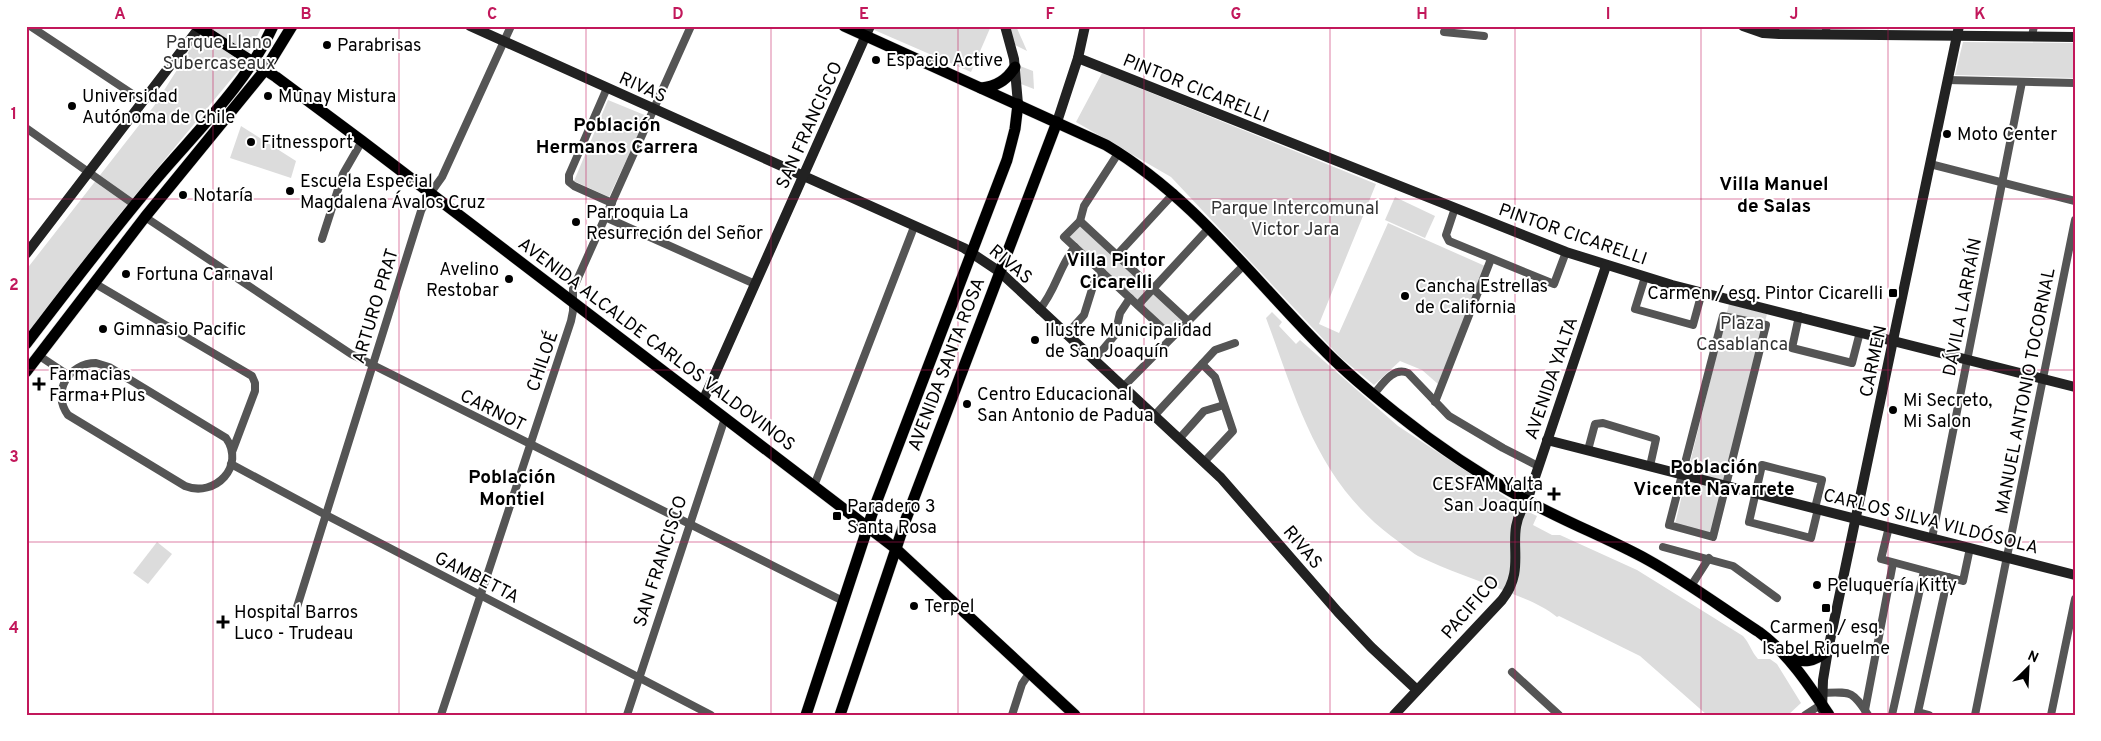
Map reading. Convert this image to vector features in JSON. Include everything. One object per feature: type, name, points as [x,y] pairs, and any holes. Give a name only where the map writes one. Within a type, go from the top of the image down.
[{"type":"main road","points":[[26,344],[135,205],[253,62],[273,26]]},
{"type":"main road","points":[[26,372],[94,282],[265,70],[292,26]]},
{"type":"main road","points":[[844,26],[868,31],[981,88],[1119,152],[1148,172],[1174,193],[1327,353],[1373,395],[1456,457],[1527,501],[1647,559],[1691,586],[1769,639],[1785,655],[1829,715]]},
{"type":"main road","name":"AVENIDA ALCALDE CARLOS VALDOVINOS","points":[[199,27],[265,70],[362,141],[895,548],[1075,715]]},
{"type":"main road","points":[[981,88],[990,87],[1002,82],[1015,67]]},
{"type":"main road","name":"AVENIDA SANTA ROSA","points":[[806,715],[842,601],[868,527],[1007,160],[1015,129],[1018,104]]},
{"type":"main road","points":[[1015,129],[1026,118],[1035,114],[1042,115]]},
{"type":"main road","name":"AVENIDA SANTA ROSA","points":[[840,715],[895,548],[1057,122]]},
{"type":"main road","points":[[1785,655],[1796,660],[1811,661],[1828,650]]},
{"type":"street","points":[[30,26],[143,101]]},
{"type":"street","name":"RIVAS","points":[[470,26],[972,253],[1000,272],[1222,478],[1331,605],[1371,647],[1417,690]]},
{"type":"street","name":"ARTURO PRAT","points":[[297,606],[419,218],[430,193],[442,176],[511,26]]},
{"type":"street","name":"CHILOÉ","points":[[441,715],[572,316],[573,289],[691,26]]},
{"type":"street","name":"AVENIDA SANTA ROSA","points":[[1005,26],[1010,40],[1015,67],[1018,104]]},
{"type":"street","name":"AVENIDA SANTA ROSA","points":[[1057,122],[1078,58],[1085,26]]},
{"type":"street","points":[[1744,26],[1768,34],[1826,30],[2033,31],[2075,37]]},
{"type":"street","points":[[26,254],[199,27]]},
{"type":"street","points":[[1444,32],[1457,30],[1484,36]]},
{"type":"street","name":"SAN FRANCISCO","points":[[703,401],[868,31]]},
{"type":"street","name":"CARMEN","points":[[1822,704],[1828,650],[1958,31]]},
{"type":"street","name":"PINTOR CICARELLI","points":[[1078,58],[1566,252],[1606,266],[2075,387]]},
{"type":"street","points":[[1947,80],[2075,83]]},
{"type":"street","name":"DÁVILA LARRAÍN","points":[[1932,538],[2022,82]]},
{"type":"street","points":[[607,88],[570,175],[569,182],[612,203]]},
{"type":"street","points":[[26,128],[135,205]]},
{"type":"street","points":[[322,239],[343,174],[362,141]]},
{"type":"street","points":[[1119,152],[1084,206],[1080,221],[1064,237],[1172,337]]},
{"type":"street","points":[[1930,164],[2075,201]]},
{"type":"street","points":[[1117,255],[1174,193]]},
{"type":"street","points":[[1455,208],[1446,236],[1449,241],[1554,284],[1566,252]]},
{"type":"street","name":"CARNOT","points":[[146,217],[337,346],[372,366],[842,601]]},
{"type":"street","points":[[605,217],[755,284]]},
{"type":"street","name":"MANUEL ANTONIO TOCORNAL","points":[[1975,715],[2075,220]]},
{"type":"street","points":[[1080,221],[1188,321]]},
{"type":"street","points":[[814,486],[914,227]]},
{"type":"street","points":[[1138,305],[1209,228]]},
{"type":"street","points":[[1039,310],[1053,292],[1067,257],[1075,247]]},
{"type":"street","points":[[1435,402],[1491,259]]},
{"type":"street","points":[[1123,387],[1244,265]]},
{"type":"street","name":"AVENIDA YALTA","points":[[1527,501],[1606,266]]},
{"type":"street","points":[[1066,335],[1084,314],[1094,283],[1102,272]]},
{"type":"street","points":[[1645,277],[1635,309],[1693,325],[1702,292]]},
{"type":"street","points":[[94,282],[252,376],[255,383],[255,391],[232,452],[231,464],[222,478],[211,487],[193,489],[182,485],[68,415],[61,399],[64,383],[68,375],[76,368],[96,363],[110,367],[219,433],[228,441],[232,452]]},
{"type":"street","points":[[1094,360],[1114,335],[1120,313],[1130,298]]},
{"type":"street","points":[[1723,316],[1766,325],[1725,485],[1713,537],[1669,525],[1723,316]]},
{"type":"street","points":[[1798,316],[1792,348],[1852,363],[1860,332]]},
{"type":"street","points":[[1154,416],[1216,350],[1235,343]]},
{"type":"street","points":[[38,356],[68,375]]},
{"type":"street","points":[[1202,364],[1215,377],[1233,431],[1204,462]]},
{"type":"street","points":[[1373,395],[1394,373],[1404,371],[1449,416],[1538,466]]},
{"type":"street","points":[[1179,439],[1204,411],[1224,405]]},
{"type":"street","name":"SAN FRANCISCO","points":[[627,715],[725,418]]},
{"type":"street","points":[[1588,450],[1595,424],[1603,423],[1656,439],[1650,466]]},
{"type":"street","name":"CARLOS SILVA VILDÓSOLA","points":[[1546,440],[2075,575]]},
{"type":"street","name":"GAMBETTA","points":[[231,464],[711,715]]},
{"type":"street","points":[[1762,465],[1822,480],[1816,508],[1811,538],[1749,522],[1762,465]]},
{"type":"street","name":"PACIFICO","points":[[1394,715],[1508,591],[1516,572],[1515,528],[1517,519],[1527,501]]},
{"type":"street","points":[[1889,527],[1881,559],[1962,581],[1970,548]]},
{"type":"street","points":[[1663,547],[1734,566],[1777,598]]},
{"type":"street","points":[[1691,586],[1709,558]]},
{"type":"street","points":[[1866,712],[1893,563]]},
{"type":"street","points":[[1892,715],[1924,571]]},
{"type":"street","points":[[1923,714],[1948,577]]},
{"type":"street","points":[[2052,715],[2075,599]]},
{"type":"street","points":[[1012,715],[1022,684],[1030,672]]},
{"type":"street","points":[[1512,672],[1559,715]]},
{"type":"street","points":[[1805,715],[1822,704],[1848,692],[1854,695],[1866,712]]},
{"type":"green space","name":"Parque Llano Subercaseaux","points":[[205,26],[262,26],[243,65],[122,211],[26,336],[26,270],[154,106]]},
{"type":"green space","points":[[865,26],[991,26],[971,72]]},
{"type":"green space","points":[[1009,26],[1016,26],[1027,51],[1015,45]]},
{"type":"green space","points":[[1963,42],[2075,43],[2075,78],[1955,75]]},
{"type":"green space","points":[[1020,66],[1033,71],[1034,89],[1021,84]]},
{"type":"green space","name":"Parque Intercomunal Victor Jara","points":[[1102,73],[1376,184],[1319,324],[1339,333],[1388,223],[1485,266],[1438,384],[1422,370],[1400,361],[1374,385],[1340,357],[1171,177],[1076,122]]},
{"type":"green space","points":[[608,100],[647,116],[609,197],[574,181]]},
{"type":"green space","name":"Fitnessport","points":[[241,126],[296,161],[291,178],[230,158]]},
{"type":"green space","points":[[1395,197],[1435,216],[1425,238],[1385,220]]},
{"type":"green space","points":[[1080,223],[1182,319],[1169,333],[1067,237]]},
{"type":"green space","name":"Plaza Casablanca","points":[[1729,304],[1767,314],[1721,490],[1713,534],[1675,524]]},
{"type":"green space","points":[[1272,312],[1282,322],[1279,326],[1296,344],[1300,340],[1398,426],[1510,500],[1512,504],[1537,516],[1533,525],[1552,535],[1560,535],[1637,570],[1743,636],[1758,659],[1770,659],[1777,664],[1801,703],[1788,715],[1707,715],[1640,656],[1559,616],[1557,617],[1535,603],[1440,566],[1411,552],[1366,514],[1345,490],[1327,464],[1312,437],[1288,379],[1266,318]]},
{"type":"green space","points":[[157,542],[172,554],[148,584],[133,573]]},
{"type":"place","name":"Parabrisas","points":[[327,45]]},
{"type":"place","name":"Espacio Active","points":[[876,60]]},
{"type":"place","name":"Munay Mistura","points":[[268,96]]},
{"type":"place","name":"Universidad Autónoma de Chile","points":[[72,106]]},
{"type":"place","name":"Moto Center","points":[[1947,134]]},
{"type":"place","name":"Fitnessport","points":[[251,142]]},
{"type":"place","name":"Escuela Especial Magdalena Ávalos Cruz","points":[[290,191]]},
{"type":"place","name":"Notaría","points":[[183,195]]},
{"type":"place","name":"Parroquia La Resurreción del Señor","points":[[576,222]]},
{"type":"place","name":"Fortuna Carnaval","points":[[126,274]]},
{"type":"place","name":"Avelino Restobar","points":[[509,279]]},
{"type":"place","name":"Carmen / esq. Pintor Cicarelli","points":[[1893,293]]},
{"type":"place","name":"Cancha Estrellas de California","points":[[1405,296]]},
{"type":"place","name":"Gimnasio Pacific","points":[[103,329]]},
{"type":"place","name":"Ilustre Municipalidad de San Joaquín","points":[[1035,340]]},
{"type":"place","name":"Farmacias Farma+Plus","points":[[39,384]]},
{"type":"place","name":"Centro Educacional San Antonio de Padua","points":[[967,404]]},
{"type":"place","name":"Mi Secreto, Mi Salon","points":[[1893,410]]},
{"type":"place","name":"CESFAM Yalta San Joaquín","points":[[1554,494]]},
{"type":"place","name":"Paradero 3 Santa Rosa","points":[[837,516]]},
{"type":"place","name":"Peluquería Kitty","points":[[1817,585]]},
{"type":"place","name":"Terpel","points":[[914,606]]},
{"type":"place","name":"Carmen / esq. Isabel Riquelme","points":[[1826,608]]},
{"type":"place","name":"Hospital Barros Luco - Trudeau","points":[[223,622]]},
{"type":"district","name":"Población Hermanos Carrera","points":[[617,135]]},
{"type":"district","name":"Villa Manuel de Salas","points":[[1774,194]]},
{"type":"district","name":"Villa Pintor Cicarelli","points":[[1116,270]]},
{"type":"district","name":"Población Vicente Navarrete","points":[[1714,477]]},
{"type":"district","name":"Población Montiel","points":[[512,487]]}]
